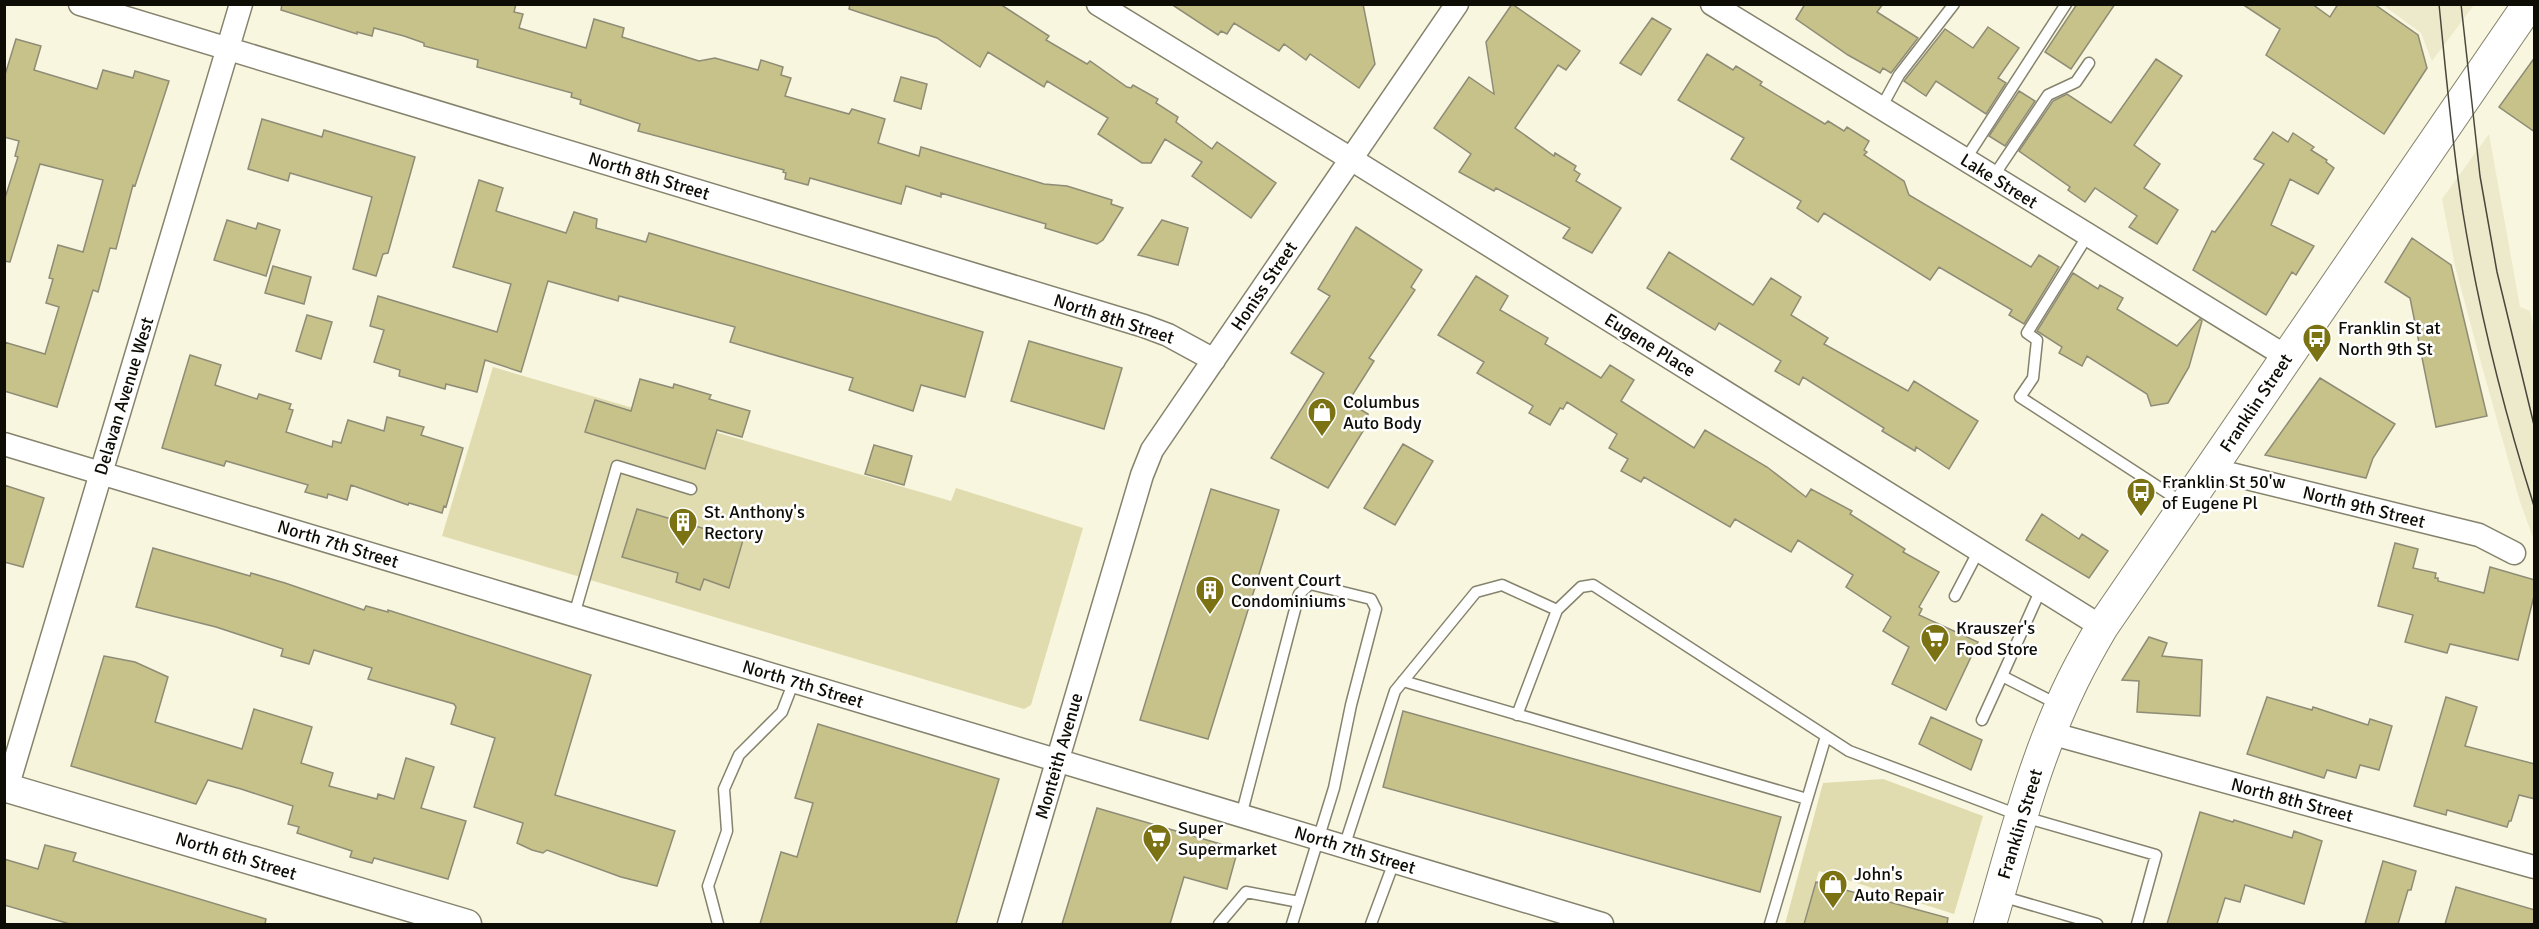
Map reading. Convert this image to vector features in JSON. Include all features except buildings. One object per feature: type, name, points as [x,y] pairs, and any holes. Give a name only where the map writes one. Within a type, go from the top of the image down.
[{"type":"main road","name":"Franklin Street","points":[[1994,910],[2021,816],[2056,719],[2073,680],[2102,627],[2529,4]]},
{"type":"street","name":"North 8th Street","points":[[80,4],[1144,326],[1168,334],[1214,360]]},
{"type":"street","name":"Delavan Avenue West","points":[[6,787],[241,4]]},
{"type":"street","name":"Eugene Place","points":[[1098,4],[2102,627]]},
{"type":"street","name":"Honiss Street","points":[[1109,587],[1152,450],[1165,428],[1457,4]]},
{"type":"street","name":"Lake Street","points":[[1712,4],[2287,357]]},
{"type":"street","name":"North 7th Street","points":[[4,444],[1602,924]]},
{"type":"street","name":"North 9th Street","points":[[2210,469],[2479,535],[2514,553]]},
{"type":"street","name":"Monteith Avenue","points":[[1009,924],[1109,587]]},
{"type":"street","name":"North 8th Street","points":[[2056,719],[2535,867]]},
{"type":"street","name":"North 6th Street","points":[[6,787],[467,924]]},
{"type":"lane","points":[[1881,108],[1899,75],[1954,4]]},
{"type":"lane","points":[[1965,160],[2067,4]]},
{"type":"lane","points":[[1993,177],[2048,94],[2076,82],[2089,63]]},
{"type":"lane","points":[[2088,235],[2027,333],[2037,340],[2033,378],[2020,397],[2186,505]]},
{"type":"lane","points":[[574,615],[617,466],[691,489]]},
{"type":"lane","points":[[1955,596],[1979,550]]},
{"type":"lane","points":[[1241,816],[1299,594],[1310,584],[1371,599],[1376,609],[1351,705],[1334,788],[1292,924]]},
{"type":"lane","points":[[1344,847],[1395,691],[1476,592],[1502,585],[1557,610]]},
{"type":"lane","points":[[1517,714],[1557,610],[1581,587],[1593,585],[1849,751],[2021,816],[2156,855],[2137,924]]},
{"type":"lane","points":[[1982,720],[2041,589]]},
{"type":"lane","points":[[2002,676],[2056,719]]},
{"type":"lane","points":[[718,924],[708,886],[727,831],[724,789],[740,755],[782,712],[794,681]]},
{"type":"lane","points":[[1403,681],[1807,799]]},
{"type":"lane","points":[[1770,924],[1826,736]]},
{"type":"lane","points":[[1371,924],[1379,896],[1394,862]]},
{"type":"lane","points":[[1220,924],[1246,892],[1299,902]]},
{"type":"lane","points":[[1994,910],[2097,924]]},
{"type":"shaded area","points":[[2383,5],[2474,5],[2432,61],[2421,33]]},
{"type":"shaded area","points":[[2489,134],[2520,307],[2530,311],[2534,329],[2534,540],[2520,502],[2481,363],[2455,266],[2442,199]]},
{"type":"shaded area","points":[[493,367],[951,501],[956,488],[1083,528],[1031,705],[1024,709],[442,536]]},
{"type":"shaded area","points":[[1883,779],[1983,816],[1954,914],[1819,871],[1803,924],[1785,924],[1823,783]]},
{"type":"tram line","points":[[2439,4],[2456,161],[2469,250],[2493,361],[2534,506]]},
{"type":"tram line","points":[[2461,4],[2480,176],[2497,272],[2534,425]]},
{"type":"place","name":"Franklin St at North 9th St","points":[[2317,364]]},
{"type":"place","name":"Columbus Auto Body","points":[[1322,438]]},
{"type":"place","name":"Franklin St 50'w of Eugene Pl","points":[[2141,518]]},
{"type":"place","name":"St. Anthony's Rectory","points":[[683,548]]},
{"type":"place","name":"Convent Court Condominiums","points":[[1210,616]]},
{"type":"place","name":"Krauszer's Food Store","points":[[1935,664]]},
{"type":"place","name":"Super Supermarket","points":[[1157,864]]},
{"type":"place","name":"John's Auto Repair","points":[[1833,910]]}]
